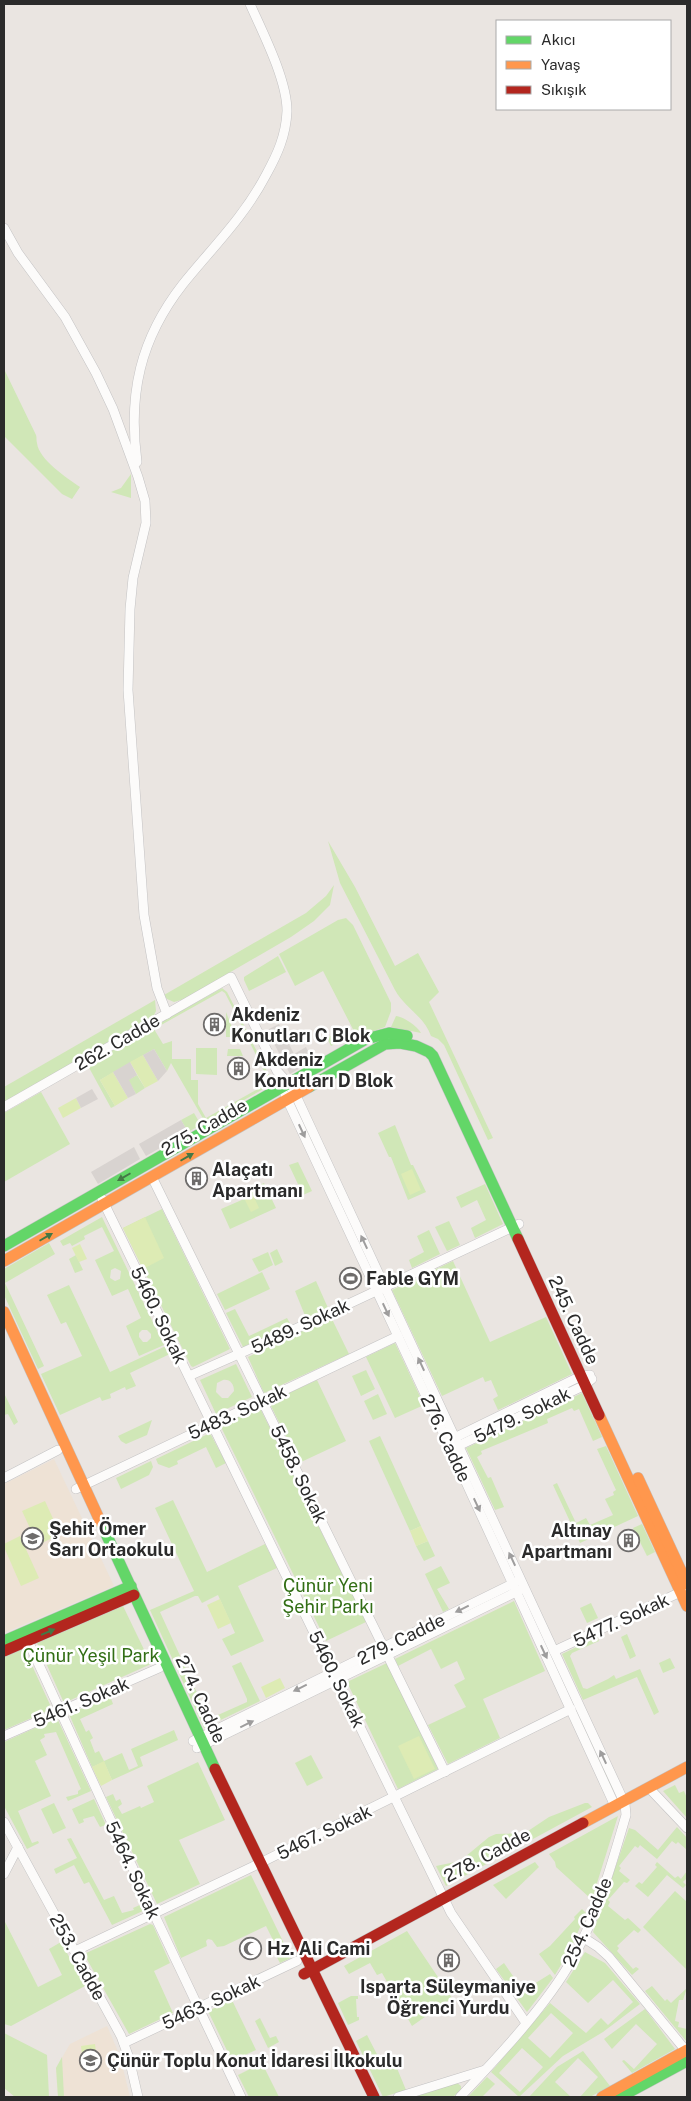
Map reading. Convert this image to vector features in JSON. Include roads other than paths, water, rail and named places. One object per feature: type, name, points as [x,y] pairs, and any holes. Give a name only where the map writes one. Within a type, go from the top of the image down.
[{"type":"street","points":[[138,477],[134,434],[134,395],[148,343],[173,298],[248,207],[277,154],[285,130],[287,109],[284,91],[274,61],[250,4]]},
{"type":"street","points":[[4,228],[18,253],[65,317],[93,366],[111,405],[138,477],[147,512],[130,609],[128,671],[130,722],[144,915],[158,988],[167,1014]]},
{"type":"street","name":"262. Cadde","points":[[4,1107],[231,978]]},
{"type":"street","name":"276. Cadde","points":[[231,978],[291,1097],[381,1288],[519,1586],[571,1709],[619,1804]]},
{"type":"street","name":"275. Cadde","points":[[4,1261],[291,1097],[387,1038],[398,1034],[427,1046]]},
{"type":"street","name":"275. Cadde","points":[[4,1246],[366,1039],[387,1038]]},
{"type":"street","name":"245. Cadde","points":[[427,1046],[434,1045],[439,1050],[515,1225],[685,1588],[687,1606]]},
{"type":"street","name":"5458. Sokak","points":[[152,1177],[446,1772]]},
{"type":"street","name":"5460. Sokak","points":[[98,1192],[458,1924],[526,2023]]},
{"type":"street","name":"5489. Sokak","points":[[189,1376],[515,1225]]},
{"type":"street","name":"276. Cadde","points":[[381,1288],[398,1336],[453,1443]]},
{"type":"street","name":"274. Cadde","points":[[4,1312],[80,1487],[365,2097]]},
{"type":"street","name":"274. Cadde","points":[[4,1331],[58,1450],[80,1487]]},
{"type":"street","name":"5483. Sokak","points":[[80,1487],[398,1336]]},
{"type":"street","name":"5479. Sokak","points":[[453,1443],[587,1379]]},
{"type":"street","points":[[4,1478],[58,1450]]},
{"type":"street","name":"276. Cadde","points":[[519,1586],[554,1651],[619,1804]]},
{"type":"street","name":"279. Cadde","points":[[198,1743],[519,1586]]},
{"type":"street","name":"5477. Sokak","points":[[554,1651],[685,1588]]},
{"type":"street","points":[[4,1651],[129,1592]]},
{"type":"street","points":[[4,1641],[129,1592]]},
{"type":"street","points":[[129,1592],[159,1668],[198,1743]]},
{"type":"street","name":"5464. Sokak","points":[[28,1641],[241,2097]]},
{"type":"street","name":"5461. Sokak","points":[[4,1736],[159,1668]]},
{"type":"street","name":"5467. Sokak","points":[[74,1951],[256,1865],[571,1709]]},
{"type":"street","name":"278. Cadde","points":[[308,1972],[687,1767]]},
{"type":"street","points":[[649,1788],[687,1828]]},
{"type":"street","name":"254. Cadde","points":[[460,2097],[526,2023],[562,1976],[584,1938],[603,1889],[626,1812],[619,1804]]},
{"type":"street","name":"253. Cadde","points":[[4,1822],[124,2043],[138,2097]]},
{"type":"street","points":[[4,1874],[18,1847]]},
{"type":"street","name":"274. Cadde","points":[[256,1865],[298,1961],[308,1972],[374,2097]]},
{"type":"street","points":[[584,1938],[605,1953],[687,2053]]},
{"type":"street","name":"5463. Sokak","points":[[124,2043],[298,1961]]},
{"type":"street","points":[[602,2097],[687,2053]]},
{"type":"street","points":[[620,2097],[687,2053]]},
{"type":"street","points":[[398,2097],[485,2070]]},
{"type":"place","name":"Akdeniz Konutları C Blok","points":[[215,1024]]},
{"type":"place","name":"Akdeniz Konutları D Blok","points":[[238,1069]]},
{"type":"place","name":"Alaçatı Apartmanı","points":[[196,1179]]},
{"type":"place","name":"Fable GYM","points":[[350,1278]]},
{"type":"place","name":"Şehit Ömer Sarı Ortaokulu","points":[[33,1538]]},
{"type":"place","name":"Altınay Apartmanı","points":[[628,1540]]},
{"type":"place","name":"Hz. Ali Cami","points":[[251,1948]]},
{"type":"place","name":"Isparta Süleymaniye Öğrenci Yurdu","points":[[448,1961]]},
{"type":"place","name":"Çünür Toplu Konut İdaresi İlkokulu","points":[[91,2060]]},
{"type":"park label","name":"Çünür Yeni Şehir Parkı","points":[[328,1595]]},
{"type":"park label","name":"Çünür Yeşil Park","points":[[91,1655]]}]
